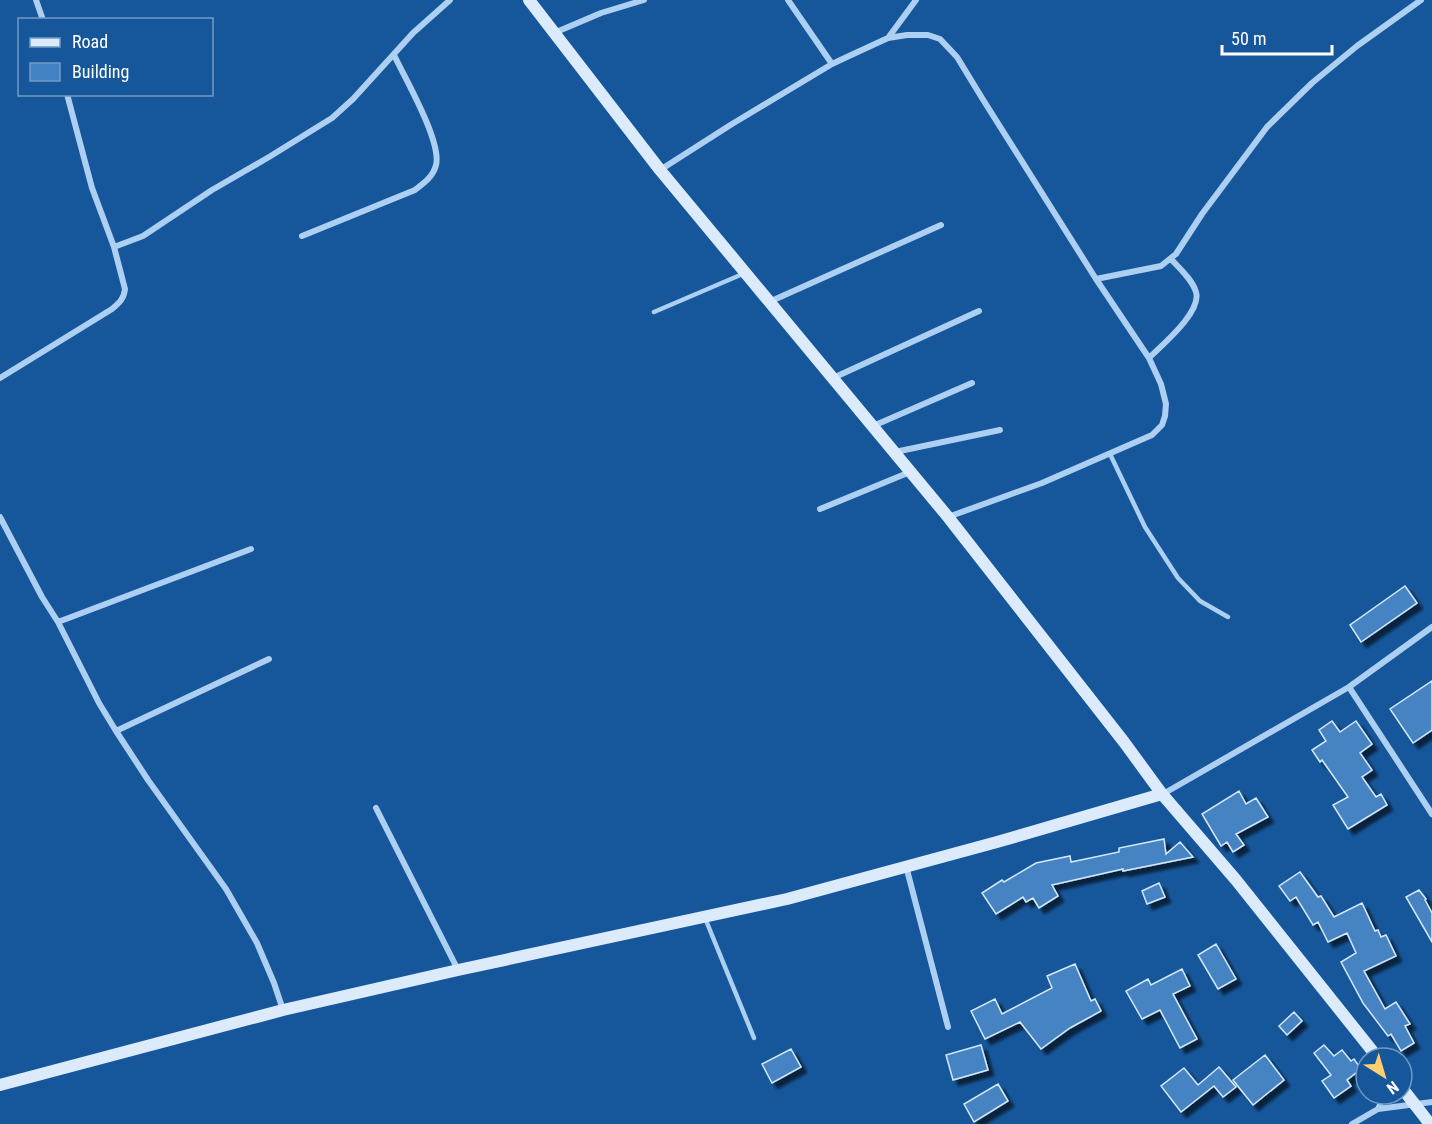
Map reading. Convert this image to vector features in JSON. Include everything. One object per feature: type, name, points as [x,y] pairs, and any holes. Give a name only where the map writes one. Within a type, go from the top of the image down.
[{"type":"main road","points":[[529,0],[660,170],[948,517],[1162,794],[1236,879],[1368,1046]]},
{"type":"main road","points":[[0,1085],[282,1010],[787,899],[1162,794]]},
{"type":"main road","points":[[1414,1104],[1430,1124]]},
{"type":"street","points":[[36,0],[42,18]]},
{"type":"street","points":[[114,248],[143,236],[212,190],[332,118],[353,99],[413,33],[450,0]]},
{"type":"street","points":[[553,33],[602,13],[644,0]]},
{"type":"street","points":[[788,0],[832,64]]},
{"type":"street","points":[[888,38],[916,0]]},
{"type":"street","points":[[1096,279],[1161,266],[1171,259],[1267,127],[1312,83],[1357,46],[1421,0]]},
{"type":"street","points":[[660,170],[832,64],[888,38],[928,35],[940,39],[950,48],[1096,279],[1149,358],[1161,384],[1166,404],[1166,416],[1162,425],[1152,435],[1041,483],[948,517]]},
{"type":"street","points":[[302,236],[415,190],[430,177],[436,164],[437,152],[429,127],[394,55]]},
{"type":"street","points":[[0,378],[112,309],[125,295],[114,248],[92,188],[68,96]]},
{"type":"street","points":[[769,302],[941,225]]},
{"type":"street","points":[[1149,358],[1191,314],[1197,300],[1197,293],[1192,283],[1171,259]]},
{"type":"street","points":[[832,378],[979,310]]},
{"type":"street","points":[[873,426],[972,383]]},
{"type":"street","points":[[893,452],[1000,430]]},
{"type":"street","points":[[820,509],[910,472]]},
{"type":"street","points":[[0,517],[42,597],[58,622],[99,703],[148,780],[226,890],[257,943],[274,983],[282,1010]]},
{"type":"street","points":[[58,622],[251,549]]},
{"type":"street","points":[[1162,794],[1349,687],[1432,627]]},
{"type":"street","points":[[116,731],[269,659]]},
{"type":"street","points":[[1349,687],[1432,814]]},
{"type":"street","points":[[376,808],[458,970]]},
{"type":"street","points":[[906,866],[948,1027]]},
{"type":"street","points":[[1414,1104],[1432,1102]]},
{"type":"street","points":[[1352,1124],[1378,1109],[1400,1106]]},
{"type":"lane","points":[[654,312],[745,273]]},
{"type":"lane","points":[[1110,454],[1145,527],[1178,578],[1200,601],[1228,616]]},
{"type":"lane","points":[[705,917],[754,1038]]},
{"type":"building","points":[[1405,586],[1417,603],[1361,642],[1350,625]]},
{"type":"building","points":[[1432,681],[1432,730],[1413,743],[1390,709]]},
{"type":"building","points":[[1332,721],[1340,732],[1356,721],[1372,744],[1360,753],[1372,770],[1362,777],[1376,797],[1381,794],[1387,805],[1348,829],[1333,805],[1348,797],[1322,760],[1320,762],[1312,750],[1326,741],[1319,730]]},
{"type":"building","points":[[1239,791],[1246,804],[1256,798],[1268,817],[1236,834],[1244,845],[1233,852],[1227,842],[1221,846],[1202,814]]},
{"type":"building","points":[[1164,839],[1166,854],[1180,842],[1193,857],[1123,871],[1123,869],[1052,885],[1058,896],[1039,908],[1033,898],[1026,902],[1023,897],[996,914],[982,893],[1036,863],[1070,856],[1071,862],[1119,852],[1119,848]]},
{"type":"building","points":[[1300,872],[1318,897],[1321,896],[1334,917],[1362,903],[1375,931],[1378,930],[1381,937],[1386,935],[1396,956],[1364,971],[1385,1009],[1396,1002],[1410,1024],[1405,1026],[1414,1043],[1409,1046],[1398,1046],[1391,1034],[1388,1036],[1363,1003],[1341,962],[1356,953],[1347,933],[1328,942],[1318,922],[1313,925],[1296,897],[1290,901],[1279,886]]},
{"type":"building","points":[[1159,883],[1165,897],[1147,904],[1142,891]]},
{"type":"building","points":[[1419,890],[1432,913],[1432,942],[1406,897]]},
{"type":"building","points":[[1216,944],[1236,979],[1218,989],[1198,955]]},
{"type":"building","points":[[1075,964],[1091,1001],[1095,999],[1101,1011],[1070,1028],[1041,1049],[1020,1022],[985,1039],[971,1011],[995,999],[1002,1014],[1052,988],[1047,976]]},
{"type":"building","points":[[1182,969],[1190,986],[1173,994],[1197,1039],[1180,1048],[1160,1010],[1142,1019],[1126,991],[1148,979],[1151,985]]},
{"type":"building","points":[[1294,1012],[1302,1021],[1287,1035],[1279,1026]]},
{"type":"building","points":[[981,1045],[988,1070],[953,1080],[946,1055]]},
{"type":"building","points":[[1324,1045],[1334,1056],[1342,1050],[1351,1061],[1354,1059],[1354,1074],[1347,1080],[1351,1086],[1334,1098],[1322,1081],[1331,1075],[1314,1053]]},
{"type":"building","points":[[791,1049],[801,1067],[772,1083],[762,1064]]},
{"type":"building","points":[[1265,1055],[1284,1080],[1253,1105],[1233,1080]]},
{"type":"building","points":[[1219,1067],[1236,1087],[1223,1097],[1214,1086],[1181,1112],[1161,1086],[1184,1068],[1198,1085]]},
{"type":"building","points":[[998,1084],[1008,1101],[974,1122],[964,1104]]}]
